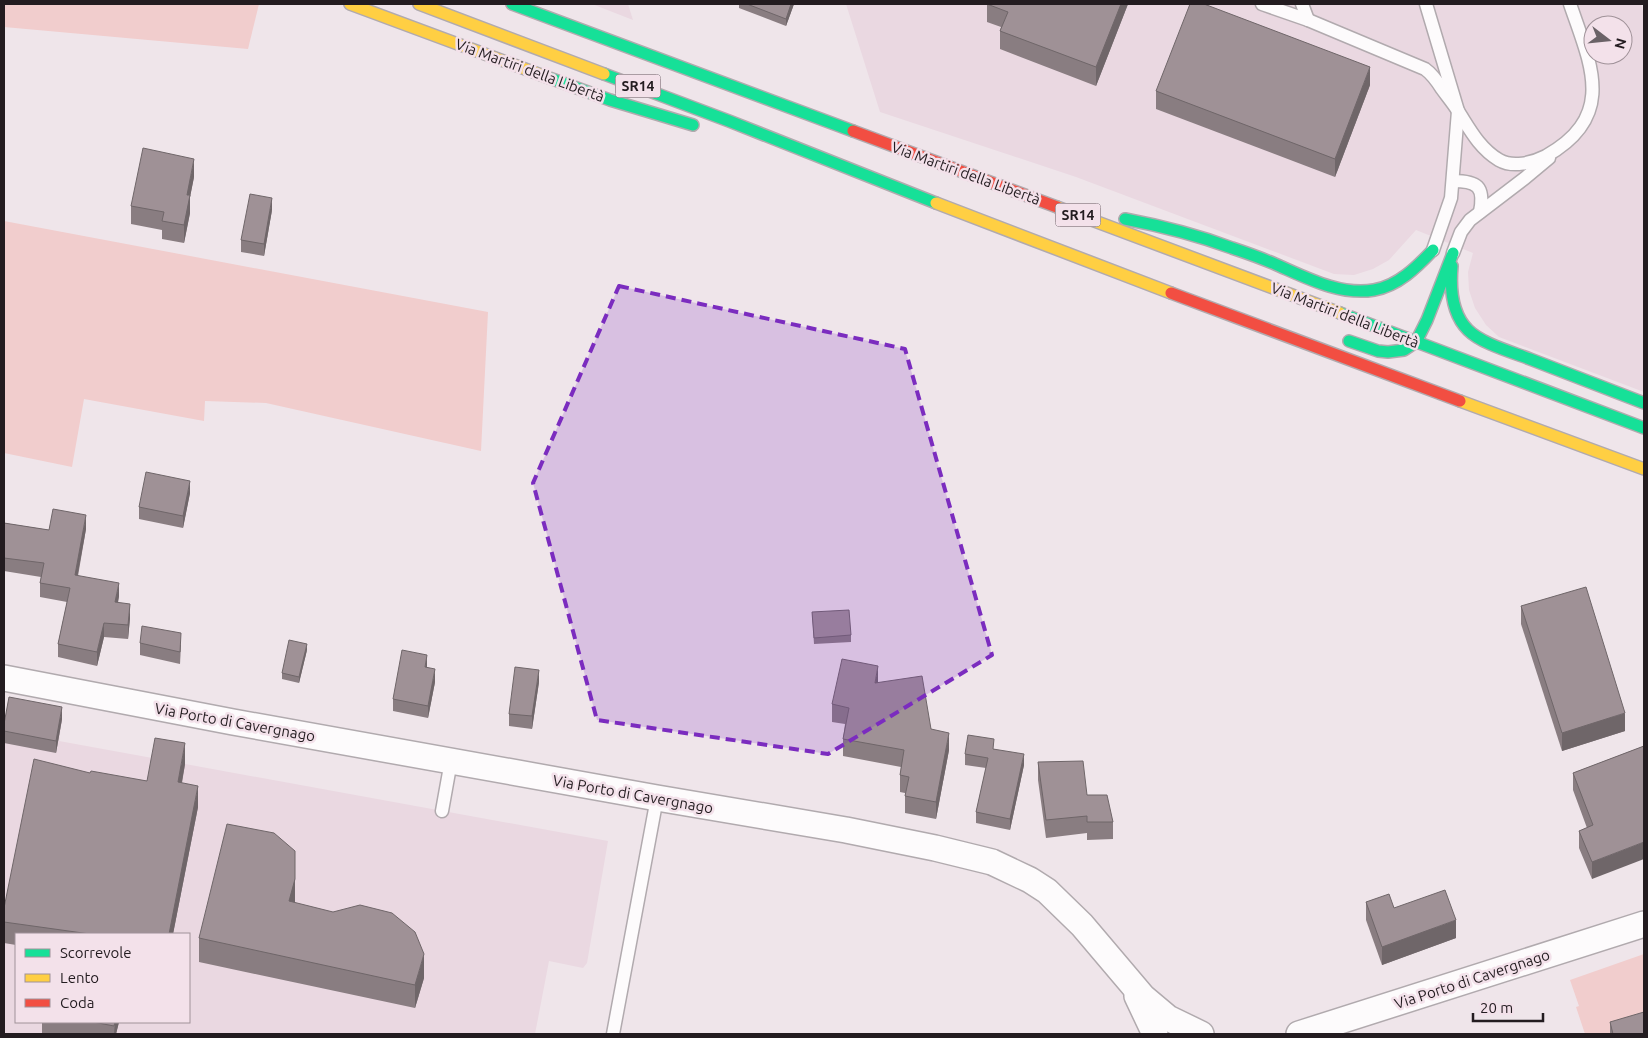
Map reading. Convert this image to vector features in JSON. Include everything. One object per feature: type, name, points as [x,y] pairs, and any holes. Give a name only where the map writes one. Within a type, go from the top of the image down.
[{"type":"main road","name":"Via Martiri della Libertà","points":[[350,4],[610,100],[702,127]]},
{"type":"main road","name":"Via Martiri della Libertà","points":[[419,4],[729,121],[855,172],[1525,426],[1644,469]]},
{"type":"main road","name":"Via Martiri della Libertà","points":[[512,4],[1065,210],[1410,347],[1644,428]]},
{"type":"main road","name":"Via Martiri della Libertà","points":[[747,140],[855,172]]},
{"type":"main road","points":[[1065,210],[1157,224],[1182,231],[1209,239],[1326,284],[1354,291],[1372,290],[1400,281],[1418,267],[1433,250]]},
{"type":"main road","points":[[1040,242],[1141,269]]},
{"type":"main road","points":[[1424,275],[1433,250]]},
{"type":"main road","points":[[1339,337],[1383,352],[1394,352],[1410,347],[1427,320],[1453,253]]},
{"type":"main road","points":[[1453,253],[1451,273],[1452,290],[1456,306],[1468,330],[1478,338],[1644,403]]},
{"type":"main road","points":[[1407,324],[1410,347]]},
{"type":"street","name":"Via Porto di Cavergnago","points":[[4,678],[451,761],[846,830],[992,862],[1030,880],[1047,891],[1082,925],[1128,978],[1166,1029],[1201,1034]]},
{"type":"street","name":"Via Porto di Cavergnago","points":[[1299,1034],[1644,924]]},
{"type":"street","points":[[1128,978],[1166,1029]]},
{"type":"lane","points":[[1262,4],[1308,20],[1425,69],[1431,74],[1458,111],[1470,132],[1487,150],[1501,161],[1517,164],[1529,162],[1561,147]]},
{"type":"lane","points":[[1302,4],[1308,20]]},
{"type":"lane","points":[[1426,4],[1458,111],[1449,208],[1433,250]]},
{"type":"lane","points":[[1453,253],[1461,232],[1470,220],[1525,178],[1579,131],[1587,116],[1592,102],[1594,85],[1588,55],[1570,4]]},
{"type":"lane","points":[[1453,181],[1469,182],[1479,189],[1482,198],[1480,212]]},
{"type":"lane","points":[[442,811],[451,761]]},
{"type":"lane","points":[[613,1034],[656,798]]},
{"type":"highlighted area","points":[[619,286],[905,349],[992,655],[828,754],[597,720],[533,483]]},
{"type":"shaded area","points":[[4,4],[259,4],[248,49],[4,27]]},
{"type":"shaded area","points":[[592,4],[628,4],[633,20]]},
{"type":"shaded area","points":[[846,4],[1641,4],[1644,16],[1644,392],[1499,337],[1486,325],[1475,308],[1469,290],[1468,272],[1473,253],[1416,230],[1389,260],[1373,269],[1354,275],[1334,274],[1076,177],[880,112]]},
{"type":"shaded area","points":[[4,221],[488,312],[481,451],[266,403],[205,401],[204,421],[84,399],[72,467],[4,453]]},
{"type":"shaded area","points":[[9,709],[62,719],[59,741],[608,841],[587,963],[583,968],[549,961],[535,1034],[4,1034],[4,731]]},
{"type":"shaded area","points":[[1644,954],[1644,1034],[1585,1034],[1576,1007],[1579,1006],[1570,980]]},
{"type":"building","points":[[747,4],[791,4],[786,19]]},
{"type":"building","points":[[987,4],[1121,4],[1096,67],[1000,31],[1008,12]]},
{"type":"building","points":[[1190,4],[1204,4],[1370,67],[1335,159],[1156,91]]},
{"type":"building","points":[[143,148],[194,159],[187,195],[190,195],[184,225],[162,221],[164,212],[131,206]]},
{"type":"building","points":[[250,194],[272,198],[264,244],[241,240]]},
{"type":"building","points":[[146,472],[190,481],[183,516],[139,507]]},
{"type":"building","points":[[53,509],[86,515],[75,575],[119,583],[115,602],[130,604],[128,625],[104,623],[97,652],[58,644],[70,588],[40,583],[44,563],[4,558],[4,523],[49,530]]},
{"type":"building","points":[[1586,587],[1625,713],[1562,733],[1521,606]]},
{"type":"building","points":[[849,610],[851,635],[814,638],[812,612]]},
{"type":"building","points":[[142,626],[181,633],[180,652],[140,643]]},
{"type":"building","points":[[289,640],[307,644],[299,677],[282,673]]},
{"type":"building","points":[[402,650],[427,655],[425,667],[435,669],[428,706],[393,699]]},
{"type":"building","points":[[842,659],[878,666],[875,683],[922,676],[931,729],[949,733],[936,802],[905,796],[909,777],[900,775],[904,750],[843,739],[849,708],[832,704]]},
{"type":"building","points":[[515,667],[539,670],[532,716],[509,714]]},
{"type":"building","points":[[9,697],[62,707],[56,741],[4,731]]},
{"type":"building","points":[[968,735],[994,739],[993,749],[1024,754],[1010,819],[976,812],[988,758],[965,754]]},
{"type":"building","points":[[155,738],[185,743],[178,782],[198,786],[169,933],[83,933],[4,922],[4,908],[34,759],[90,773],[91,771],[147,781]]},
{"type":"building","points":[[1644,746],[1644,842],[1592,862],[1579,831],[1593,825],[1573,773]]},
{"type":"building","points":[[1083,761],[1087,795],[1107,795],[1113,822],[1087,822],[1087,816],[1046,820],[1038,762]]},
{"type":"building","points":[[227,824],[274,833],[295,851],[295,879],[289,901],[333,912],[360,905],[392,913],[415,932],[424,954],[415,985],[199,938]]},
{"type":"building","points":[[1445,890],[1456,920],[1382,947],[1366,902],[1389,894],[1394,908]]},
{"type":"building","points":[[1644,1012],[1644,1034],[1613,1034],[1610,1022]]},
{"type":"building","points":[[98,1023],[115,1023],[114,1026]]},
{"type":"traffic: fast","points":[[512,4],[853,131]]},
{"type":"traffic: fast","points":[[604,74],[936,203]]},
{"type":"traffic: fast","points":[[544,76],[610,100],[693,125]]},
{"type":"traffic: fast","points":[[1125,219],[1206,239],[1259,258],[1311,280],[1348,290],[1361,291],[1383,288],[1399,280],[1414,269],[1433,250]]},
{"type":"traffic: fast","points":[[1349,341],[1378,351],[1388,352],[1404,350],[1416,342],[1427,320],[1453,253]]},
{"type":"traffic: fast","points":[[1452,266],[1451,283],[1455,309],[1463,324],[1474,335],[1498,347],[1644,403]]},
{"type":"traffic: fast","points":[[1340,313],[1644,428]]},
{"type":"traffic: slow","points":[[350,4],[544,76]]},
{"type":"traffic: slow","points":[[419,4],[604,74]]},
{"type":"traffic: slow","points":[[936,203],[1171,293]]},
{"type":"traffic: slow","points":[[1057,207],[1340,313]]},
{"type":"traffic: slow","points":[[1460,401],[1644,469]]},
{"type":"traffic: jam","points":[[853,131],[1057,207]]},
{"type":"traffic: jam","points":[[1171,293],[1460,401]]}]
